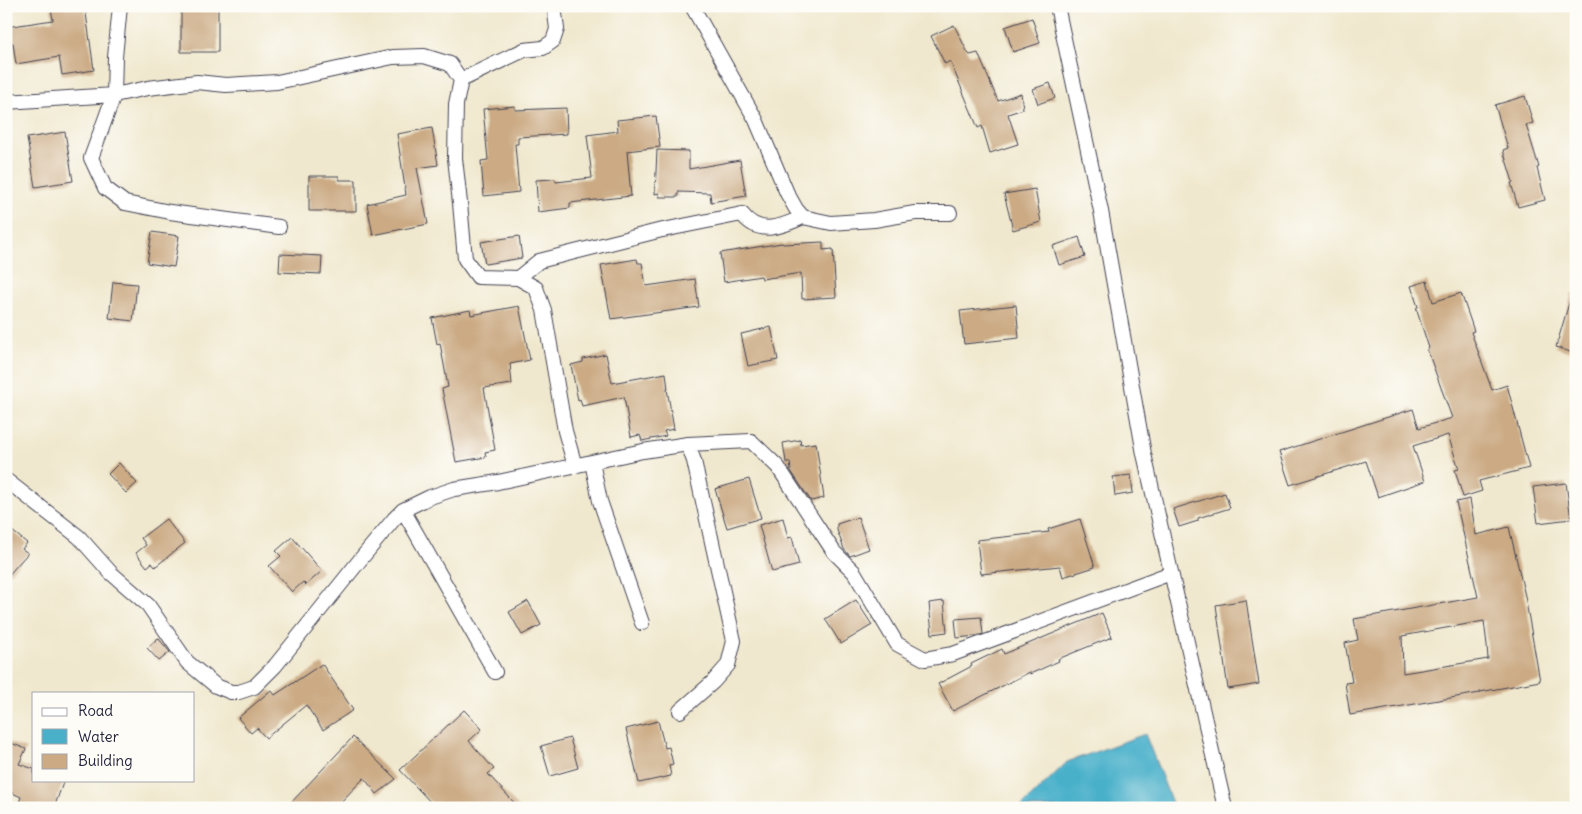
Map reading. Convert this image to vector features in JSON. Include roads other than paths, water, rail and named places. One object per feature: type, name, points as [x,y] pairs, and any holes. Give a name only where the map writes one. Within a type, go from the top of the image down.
[{"type":"street","points":[[120,6],[115,57],[114,96],[91,158],[105,188],[125,202],[170,212],[279,227]]},
{"type":"street","points":[[461,80],[524,50],[543,48],[553,41],[557,28],[554,6]]},
{"type":"street","points":[[692,6],[756,120],[787,193],[803,217]]},
{"type":"street","points":[[1057,6],[1102,211],[1144,454],[1225,808]]},
{"type":"street","points":[[6,102],[114,96],[148,88],[197,82],[226,85],[277,82],[393,57],[424,56],[450,64],[461,80],[456,104],[455,158],[465,259],[478,277],[518,278],[536,288],[544,310],[565,432],[575,466]]},
{"type":"street","points":[[518,278],[539,261],[658,231],[742,214],[746,220],[759,227],[780,227],[803,217],[831,223],[874,220],[915,213],[950,213]]},
{"type":"street","points":[[6,480],[79,537],[111,573],[148,605],[187,662],[216,686],[231,692],[239,692],[254,687],[275,666],[403,510],[430,497],[454,489],[688,444],[751,440],[778,468],[834,552],[854,572],[896,644],[925,659],[953,654],[1171,573]]},
{"type":"street","points":[[680,711],[713,682],[728,665],[734,641],[694,461],[688,444]]},
{"type":"street","points":[[592,462],[600,501],[642,623]]},
{"type":"street","points":[[403,510],[495,672]]},
{"type":"water","points":[[1145,734],[1174,808],[1020,808],[1067,762]]}]
